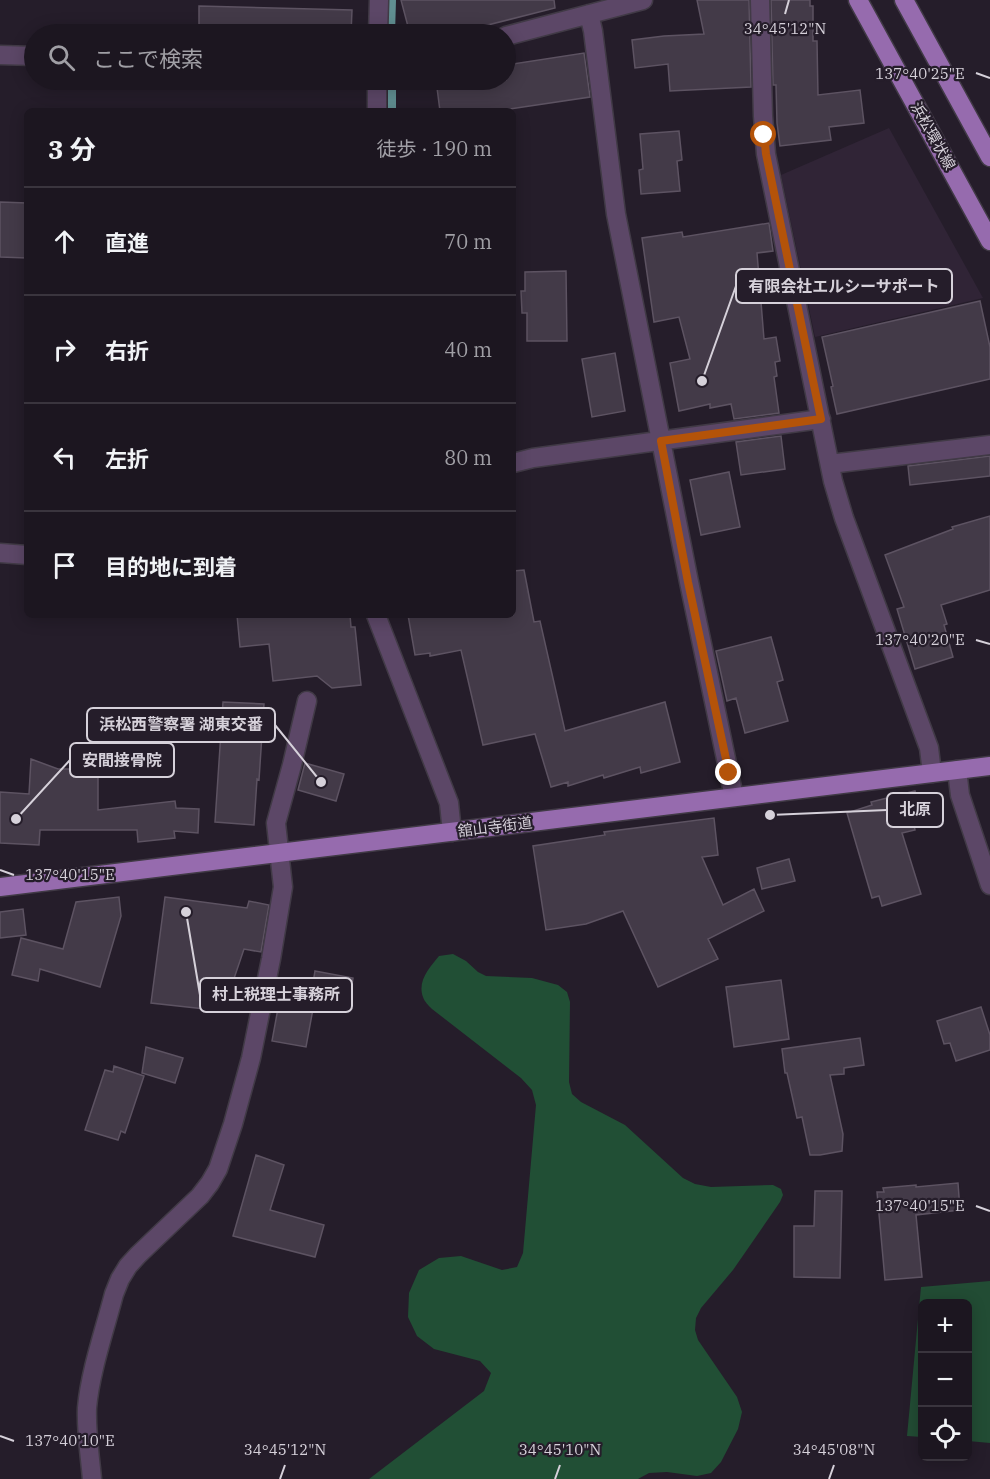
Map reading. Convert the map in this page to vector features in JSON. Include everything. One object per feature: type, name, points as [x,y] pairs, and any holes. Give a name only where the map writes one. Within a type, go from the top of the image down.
[{"type":"main road","name":"浜松環状線","points":[[858,0],[990,241]]},
{"type":"main road","points":[[904,0],[990,157]]},
{"type":"main road","name":"舘山寺街道","points":[[0,887],[990,766]]},
{"type":"street","points":[[379,24],[380,0]]},
{"type":"street","points":[[516,33],[643,0]]},
{"type":"street","points":[[760,0],[766,154],[838,500],[929,748],[932,773]]},
{"type":"street","points":[[589,14],[616,214],[688,582],[735,797]]},
{"type":"street","points":[[0,55],[24,56]]},
{"type":"street","points":[[377,90],[377,108]]},
{"type":"street","points":[[516,462],[533,458],[821,419]]},
{"type":"street","points":[[830,464],[990,445]]},
{"type":"street","points":[[0,553],[24,555]]},
{"type":"street","points":[[377,618],[449,803],[452,832]]},
{"type":"street","points":[[92,1479],[87,1408],[90,1385],[114,1294],[128,1266],[210,1184],[218,1169],[233,1124],[251,1058],[272,960],[284,887],[276,823],[307,701]]},
{"type":"street","points":[[957,770],[960,795],[990,885]]},
{"type":"shaded area","points":[[889,128],[983,298],[815,337],[781,175]]},
{"type":"green space","points":[[453,954],[486,976],[532,978],[558,985],[567,992],[570,1002],[569,1082],[572,1094],[581,1102],[625,1125],[683,1178],[695,1184],[711,1187],[773,1185],[781,1189],[783,1195],[780,1202],[733,1270],[701,1308],[696,1318],[695,1330],[698,1340],[737,1397],[742,1412],[738,1429],[721,1462],[711,1473],[697,1476],[667,1472],[649,1473],[638,1479],[369,1479],[484,1391],[491,1373],[480,1361],[434,1349],[417,1336],[408,1317],[409,1293],[419,1270],[439,1258],[461,1256],[502,1270],[517,1267],[523,1253],[536,1105],[532,1090],[521,1078],[432,1009],[424,1000],[422,985],[428,970],[439,956]]},
{"type":"green space","points":[[990,1281],[990,1443],[972,1441],[972,1299],[920,1299],[921,1287]]},
{"type":"green space","points":[[918,1319],[918,1437],[907,1436]]},
{"type":"building","points":[[401,0],[554,0],[555,8],[492,24],[407,24]]},
{"type":"building","points":[[697,0],[749,0],[751,87],[670,91],[668,64],[635,68],[632,40],[704,34]]},
{"type":"building","points":[[771,0],[810,0],[810,6],[813,6],[813,41],[817,41],[818,95],[860,90],[864,123],[829,127],[831,140],[780,146],[776,85],[773,85]]},
{"type":"building","points":[[199,6],[352,10],[351,24],[199,24]]},
{"type":"building","points":[[584,53],[590,97],[516,108],[440,108],[437,90],[516,90],[516,63]]},
{"type":"building","points":[[679,131],[682,160],[677,161],[680,191],[641,194],[639,170],[643,169],[640,134]]},
{"type":"building","points":[[0,202],[24,203],[24,258],[0,257]]},
{"type":"building","points":[[769,223],[773,251],[757,253],[764,339],[776,337],[780,361],[775,362],[777,376],[774,377],[779,413],[734,419],[731,404],[710,408],[710,404],[679,411],[670,363],[690,359],[679,317],[654,322],[642,238],[682,232],[683,237]]},
{"type":"building","points":[[566,271],[567,341],[527,341],[527,313],[522,313],[521,291],[525,291],[525,272]]},
{"type":"building","points":[[980,301],[990,347],[990,379],[837,414],[822,337]]},
{"type":"building","points":[[615,353],[625,411],[592,417],[582,359]]},
{"type":"building","points":[[781,436],[785,469],[741,475],[736,442]]},
{"type":"building","points":[[990,456],[990,476],[910,485],[908,466]]},
{"type":"building","points":[[729,472],[740,527],[701,535],[690,480]]},
{"type":"building","points":[[990,516],[990,590],[941,605],[953,657],[915,669],[897,609],[904,607],[885,555],[953,529],[952,527]]},
{"type":"building","points":[[524,570],[534,622],[540,621],[565,731],[665,702],[680,762],[641,773],[640,767],[604,778],[603,775],[568,786],[568,782],[551,787],[535,734],[483,745],[461,650],[430,656],[430,653],[415,655],[409,618],[516,618],[516,571]]},
{"type":"building","points":[[237,618],[350,618],[351,627],[355,627],[361,685],[332,688],[317,676],[273,681],[269,644],[240,647]]},
{"type":"building","points":[[771,637],[783,680],[777,682],[788,721],[745,733],[736,698],[727,701],[716,651]]},
{"type":"building","points":[[223,702],[264,704],[254,825],[215,822]]},
{"type":"building","points":[[157,727],[157,751],[136,752],[135,728]]},
{"type":"building","points":[[31,759],[58,769],[98,769],[98,810],[175,801],[176,808],[199,809],[198,833],[174,831],[175,838],[138,842],[137,830],[40,830],[39,845],[0,843],[0,792],[29,794]]},
{"type":"building","points":[[305,763],[344,774],[336,801],[298,790]]},
{"type":"building","points":[[915,791],[921,813],[912,815],[915,830],[902,833],[921,894],[882,906],[879,896],[872,898],[847,813],[872,805],[871,802]]},
{"type":"building","points":[[714,818],[718,855],[702,857],[723,905],[754,889],[764,911],[708,939],[718,959],[658,987],[623,911],[586,924],[546,930],[533,846],[605,835],[604,832]]},
{"type":"building","points":[[789,859],[795,881],[762,889],[757,868]]},
{"type":"building","points":[[119,897],[121,916],[100,987],[40,969],[38,981],[12,975],[21,938],[63,949],[76,902]]},
{"type":"building","points":[[165,897],[247,908],[249,901],[269,905],[261,952],[244,949],[223,1011],[151,1003]]},
{"type":"building","points":[[23,909],[26,935],[0,938],[0,912]]},
{"type":"building","points":[[315,971],[353,978],[349,1002],[311,995]]},
{"type":"building","points":[[781,980],[789,1039],[734,1047],[726,987]]},
{"type":"building","points":[[281,992],[315,998],[306,1047],[272,1041]]},
{"type":"building","points":[[981,1007],[990,1035],[990,1050],[956,1061],[950,1043],[944,1044],[937,1021]]},
{"type":"building","points":[[860,1038],[864,1065],[844,1068],[844,1074],[830,1075],[843,1134],[842,1151],[810,1155],[802,1117],[797,1118],[787,1073],[785,1073],[782,1049]]},
{"type":"building","points":[[146,1047],[183,1058],[175,1083],[142,1073]]},
{"type":"building","points":[[114,1066],[144,1076],[125,1133],[121,1131],[118,1140],[85,1130],[105,1070],[113,1072]]},
{"type":"building","points":[[256,1155],[284,1165],[270,1210],[324,1225],[315,1257],[233,1236]]},
{"type":"building","points":[[958,1183],[960,1210],[916,1215],[922,1277],[885,1280],[877,1192],[884,1192],[883,1188]]},
{"type":"building","points":[[815,1191],[842,1191],[840,1278],[794,1277],[794,1226],[814,1226]]},
{"type":"waterway","points":[[391,24],[392,0]]},
{"type":"waterway","points":[[392,90],[392,108]]},
{"type":"place","name":"有限会社エルシーサポート","points":[[702,381]]},
{"type":"place","name":"浜松西警察署 湖東交番","points":[[321,782]]},
{"type":"place","name":"北原","points":[[770,815]]},
{"type":"place","name":"安間接骨院","points":[[16,819]]},
{"type":"place","name":"村上税理士事務所","points":[[186,912]]},
{"type":"route","points":[[729,773],[688,582],[661,441],[821,419],[764,135]]}]
